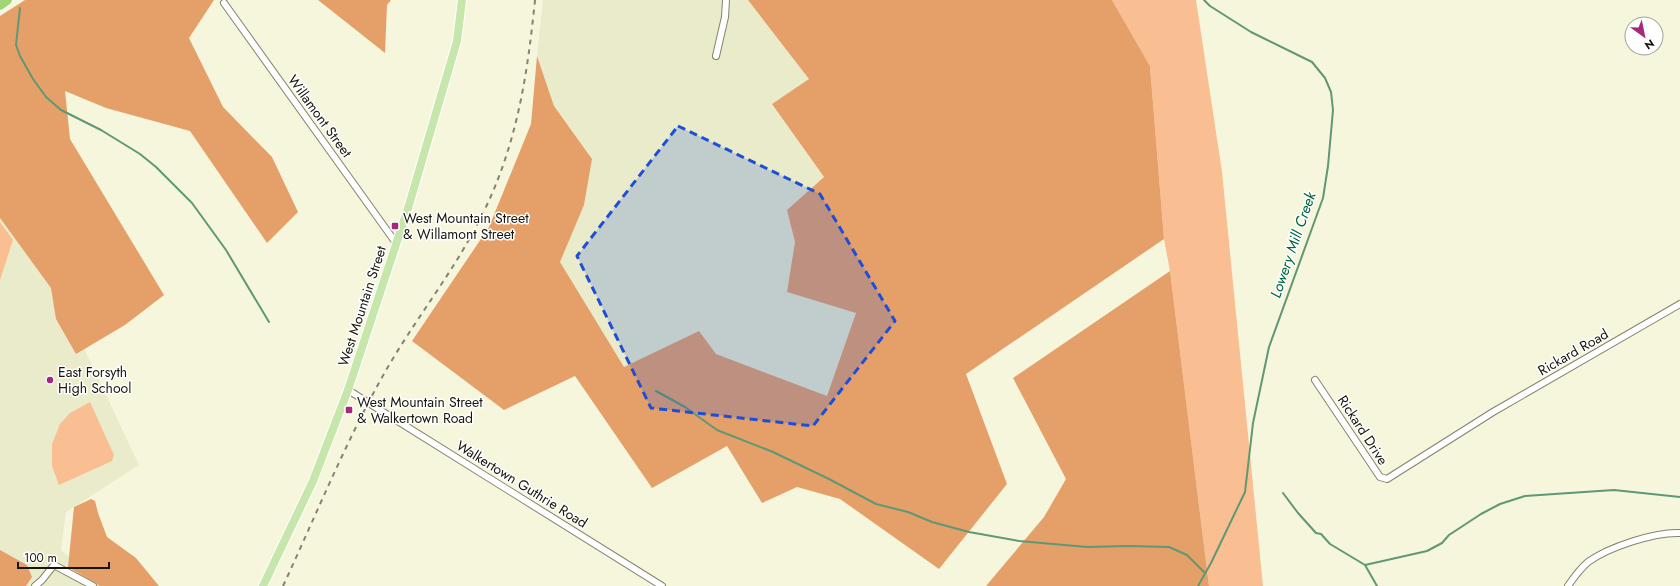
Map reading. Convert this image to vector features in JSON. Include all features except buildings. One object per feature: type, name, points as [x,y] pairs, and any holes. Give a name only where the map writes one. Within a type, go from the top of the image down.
[{"type":"highway","points":[[0,5],[8,0]]},
{"type":"main road","name":"West Mountain Street","points":[[264,586],[313,481],[348,390],[396,243],[457,41],[462,0]]},
{"type":"street","points":[[716,56],[725,17],[726,0]]},
{"type":"street","name":"Willamont Street","points":[[224,3],[396,243]]},
{"type":"street","name":"Rickard Road","points":[[1478,421],[1680,304]]},
{"type":"street","name":"Rickard Drive","points":[[1315,380],[1380,477],[1387,479],[1478,421]]},
{"type":"street","name":"Walkertown Guthrie Road","points":[[348,390],[662,586]]},
{"type":"street","points":[[1568,586],[1587,563],[1611,549],[1644,539],[1680,533]]},
{"type":"street","points":[[35,586],[54,565],[93,586]]},
{"type":"highlighted area","points":[[678,126],[820,194],[895,321],[813,426],[651,408],[577,256]]},
{"type":"shaded area","points":[[25,0],[214,0],[189,38],[223,107],[272,157],[298,212],[267,243],[190,131],[106,108],[65,91],[70,139],[164,295],[125,325],[76,354],[56,319],[51,288],[0,218],[0,16]]},
{"type":"shaded area","points":[[318,0],[391,0],[387,5],[385,53]]},
{"type":"shaded area","points":[[543,0],[748,0],[810,79],[772,104],[824,177],[787,210],[795,242],[787,292],[856,313],[827,397],[716,354],[699,331],[624,368],[560,262],[584,205],[592,159],[554,106],[537,56]]},
{"type":"shaded area","points":[[748,0],[1112,0],[1150,66],[1164,239],[966,374],[1007,484],[939,569],[840,499],[797,487],[762,503],[727,446],[652,488],[575,376],[504,410],[412,341],[489,227],[531,124],[537,56],[554,106],[592,159],[584,205],[560,262],[624,367],[699,331],[716,354],[827,396],[856,313],[787,292],[795,242],[787,210],[824,177],[772,104],[809,79]]},
{"type":"shaded area","points":[[1112,0],[1196,0],[1222,172],[1263,586],[1209,586],[1170,271],[1164,239],[1150,66]]},
{"type":"shaded area","name":"East Forsyth High School","points":[[0,207],[59,295],[139,465],[66,512],[61,550],[106,586],[0,586]]},
{"type":"shaded area","points":[[0,222],[13,240],[0,280]]},
{"type":"shaded area","points":[[1170,271],[1209,586],[986,586],[1044,517],[1066,479],[1013,378]]},
{"type":"shaded area","points":[[90,402],[114,455],[112,461],[59,485],[52,466],[52,444],[60,424],[70,413]]},
{"type":"shaded area","points":[[91,499],[95,501],[107,537],[136,558],[159,586],[100,586],[68,567],[74,507]]},
{"type":"shaded area","points":[[0,550],[27,565],[32,577],[26,586],[0,586]]},
{"type":"waterway","name":"Lowery Mill Creek","points":[[1198,586],[1211,563],[1245,492],[1253,423],[1269,347],[1323,198],[1328,166],[1333,110],[1331,92],[1325,78],[1312,62],[1251,32],[1210,6],[1204,0]]},
{"type":"waterway","points":[[20,8],[16,45],[20,56],[33,79],[46,97],[61,110],[101,130],[140,154],[156,167],[192,203],[226,250],[269,322]]},
{"type":"waterway","points":[[656,391],[685,407],[717,430],[773,452],[876,504],[908,512],[932,522],[969,532],[1019,541],[1087,547],[1169,547],[1187,555],[1205,573]]},
{"type":"waterway","points":[[1365,565],[1427,551],[1442,543],[1449,535],[1481,514],[1500,504],[1525,496],[1614,490],[1680,497]]},
{"type":"waterway","name":"Lowery Mill Creek","points":[[1283,493],[1316,533],[1321,534],[1330,544],[1365,565],[1377,586]]},
{"type":"railway","points":[[283,586],[344,451],[371,398],[396,353],[457,260],[492,194],[511,141],[518,114],[524,86],[535,0]]},
{"type":"place","name":"West Mountain Street & Willamont Street","points":[[395,226]]},
{"type":"place","name":"East Forsyth High School","points":[[50,380]]},
{"type":"place","name":"West Mountain Street & Walkertown Road","points":[[349,410]]}]
